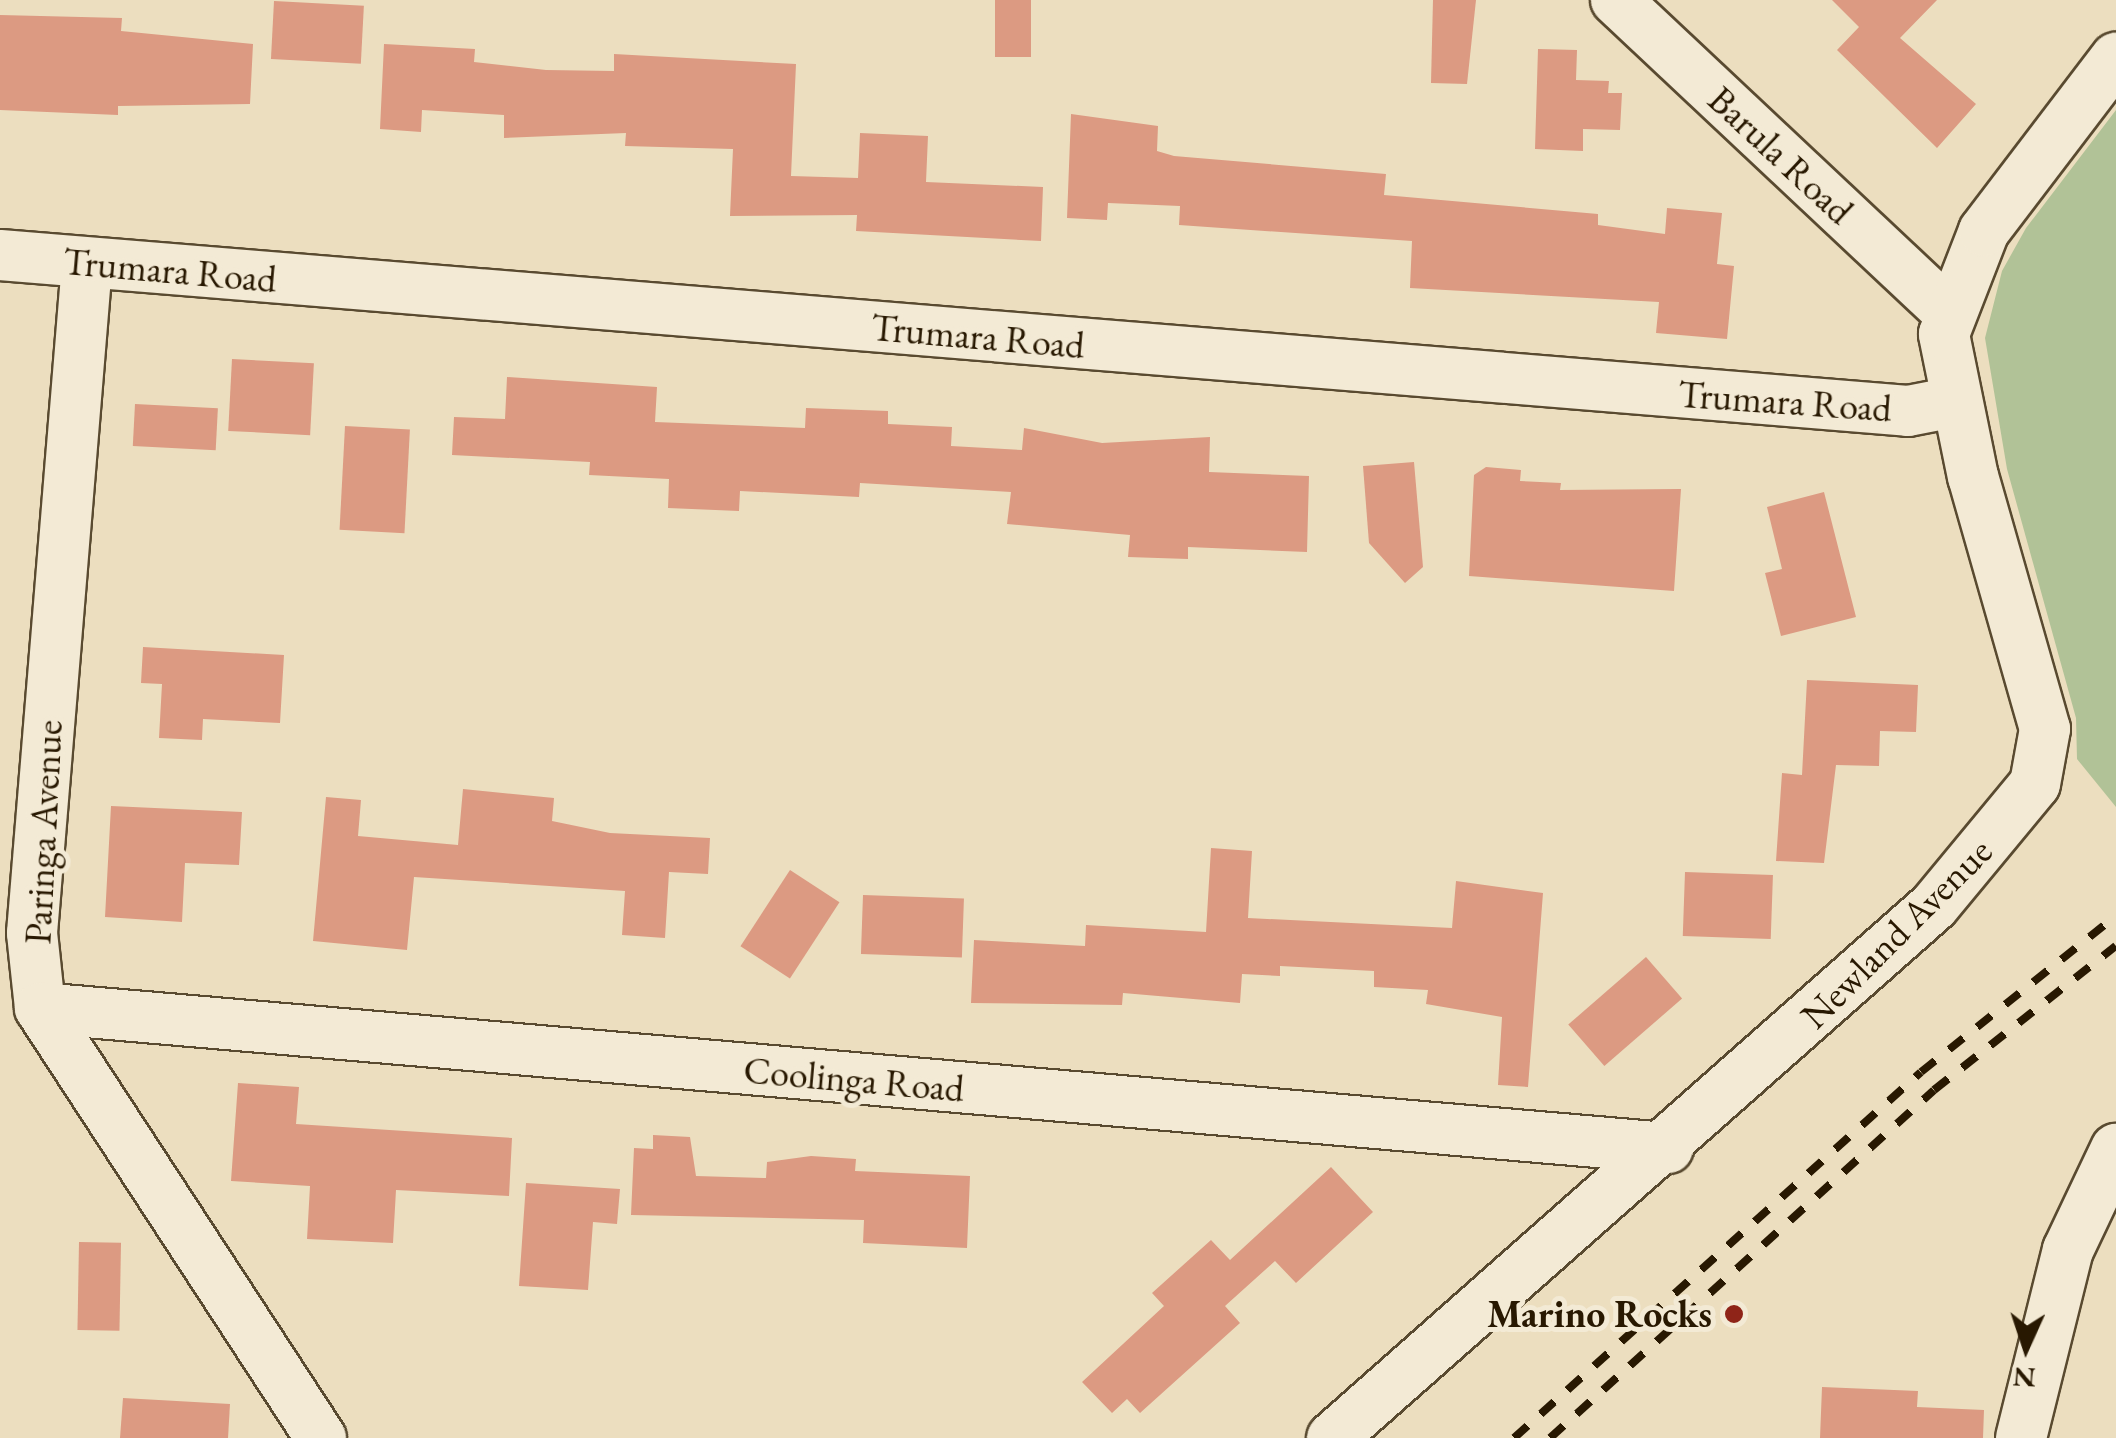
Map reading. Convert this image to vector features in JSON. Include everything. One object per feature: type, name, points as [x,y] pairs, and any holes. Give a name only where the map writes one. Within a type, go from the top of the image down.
[{"type":"street","name":"Barula Road","points":[[1616,0],[1947,311]]},
{"type":"street","name":"Newland Avenue","points":[[1332,1438],[1668,1148],[1934,906],[2043,768],[2041,710],[1954,402],[1947,311],[1984,231],[2116,58]]},
{"type":"street","name":"Trumara Road","points":[[0,255],[1908,411],[1954,402]]},
{"type":"street","name":"Paringa Avenue","points":[[87,264],[32,933],[40,1008],[321,1438]]},
{"type":"street","name":"Coolinga Road","points":[[40,1008],[1668,1148]]},
{"type":"street","points":[[2022,1438],[2068,1250],[2116,1149]]},
{"type":"green space","points":[[2116,110],[2116,807],[2077,759],[2076,718],[2007,469],[1985,338],[2002,271],[2026,228]]},
{"type":"building","points":[[995,0],[1031,0],[1031,57],[995,57]]},
{"type":"building","points":[[1433,0],[1476,0],[1467,84],[1431,83]]},
{"type":"building","points":[[1832,0],[1937,0],[1900,38],[1976,104],[1937,148],[1837,50],[1859,27]]},
{"type":"building","points":[[274,1],[364,6],[361,64],[271,59]]},
{"type":"building","points":[[0,15],[122,18],[121,31],[253,44],[250,104],[118,106],[118,115],[0,110]]},
{"type":"building","points":[[384,44],[475,49],[474,62],[546,70],[614,71],[614,54],[796,64],[791,176],[858,178],[860,133],[928,136],[926,182],[1043,187],[1041,241],[856,231],[857,215],[730,216],[733,149],[625,146],[626,133],[504,138],[504,115],[422,110],[421,132],[380,129]]},
{"type":"building","points":[[1538,49],[1577,50],[1576,80],[1609,81],[1608,93],[1622,93],[1620,130],[1583,129],[1583,151],[1535,149]]},
{"type":"building","points":[[1071,114],[1158,126],[1157,151],[1174,156],[1386,174],[1384,195],[1598,214],[1598,225],[1665,234],[1667,208],[1722,213],[1717,264],[1734,266],[1727,339],[1656,333],[1659,302],[1410,288],[1412,241],[1179,225],[1180,206],[1108,203],[1107,220],[1067,218]]},
{"type":"building","points":[[232,359],[314,363],[310,435],[228,431]]},
{"type":"building","points":[[507,377],[657,387],[655,422],[805,428],[806,408],[888,411],[888,424],[952,427],[951,446],[1022,450],[1024,428],[1102,443],[1210,437],[1209,472],[1309,476],[1307,552],[1188,547],[1188,559],[1128,557],[1130,535],[1007,524],[1011,492],[860,483],[859,497],[740,491],[739,511],[668,508],[669,479],[589,475],[590,462],[452,455],[454,417],[505,419]]},
{"type":"building","points":[[135,404],[218,408],[216,450],[133,446]]},
{"type":"building","points":[[345,426],[410,429],[404,533],[340,530]]},
{"type":"building","points":[[1414,462],[1423,567],[1405,583],[1369,543],[1363,466]]},
{"type":"building","points":[[1486,467],[1521,470],[1520,481],[1561,483],[1560,490],[1681,489],[1674,591],[1469,576],[1474,475]]},
{"type":"building","points":[[1824,492],[1856,617],[1781,636],[1765,573],[1782,569],[1767,507]]},
{"type":"building","points":[[143,647],[284,655],[280,723],[203,719],[202,740],[159,738],[162,684],[141,683]]},
{"type":"building","points":[[1807,680],[1918,685],[1916,732],[1880,731],[1879,766],[1836,765],[1824,863],[1776,861],[1782,773],[1802,775]]},
{"type":"building","points":[[463,789],[554,798],[552,821],[610,833],[710,838],[708,874],[669,872],[665,938],[622,935],[625,891],[414,877],[407,950],[313,941],[326,797],[361,800],[358,836],[458,845]]},
{"type":"building","points":[[111,806],[242,812],[239,865],[185,863],[182,922],[105,917]]},
{"type":"building","points":[[1211,848],[1252,851],[1248,918],[1452,928],[1456,881],[1543,893],[1528,1087],[1498,1085],[1502,1017],[1426,1004],[1428,990],[1374,987],[1374,971],[1280,966],[1280,976],[1242,974],[1240,1003],[1123,993],[1122,1005],[971,1003],[974,940],[1085,946],[1086,925],[1206,932]]},
{"type":"building","points":[[790,870],[839,902],[790,978],[740,946]]},
{"type":"building","points":[[1685,872],[1773,875],[1771,939],[1683,936]]},
{"type":"building","points":[[863,895],[964,899],[962,957],[861,954]]},
{"type":"building","points":[[1646,957],[1682,999],[1604,1066],[1568,1025]]},
{"type":"building","points":[[238,1083],[299,1087],[296,1124],[512,1138],[509,1196],[396,1190],[393,1243],[307,1239],[310,1186],[231,1181]]},
{"type":"building","points":[[653,1135],[690,1137],[696,1176],[766,1178],[767,1162],[811,1156],[856,1159],[855,1171],[970,1176],[967,1248],[863,1243],[864,1220],[631,1215],[634,1148],[653,1149]]},
{"type":"building","points":[[1331,1167],[1373,1212],[1296,1283],[1275,1261],[1225,1306],[1240,1323],[1140,1413],[1127,1399],[1112,1413],[1082,1382],[1164,1306],[1152,1293],[1211,1240],[1230,1260]]},
{"type":"building","points":[[526,1183],[620,1189],[617,1224],[593,1222],[588,1290],[519,1286]]},
{"type":"building","points":[[79,1242],[121,1243],[119,1331],[77,1330]]},
{"type":"building","points":[[1822,1387],[1918,1391],[1917,1407],[1984,1410],[1983,1438],[1820,1438]]},
{"type":"building","points":[[123,1398],[230,1404],[228,1438],[120,1438]]},
{"type":"railway","points":[[1514,1438],[1921,1072],[2116,916]]},
{"type":"railway","points":[[1550,1438],[1934,1090],[2116,946]]},
{"type":"place","name":"Marino Rocks","points":[[1734,1314]]}]
